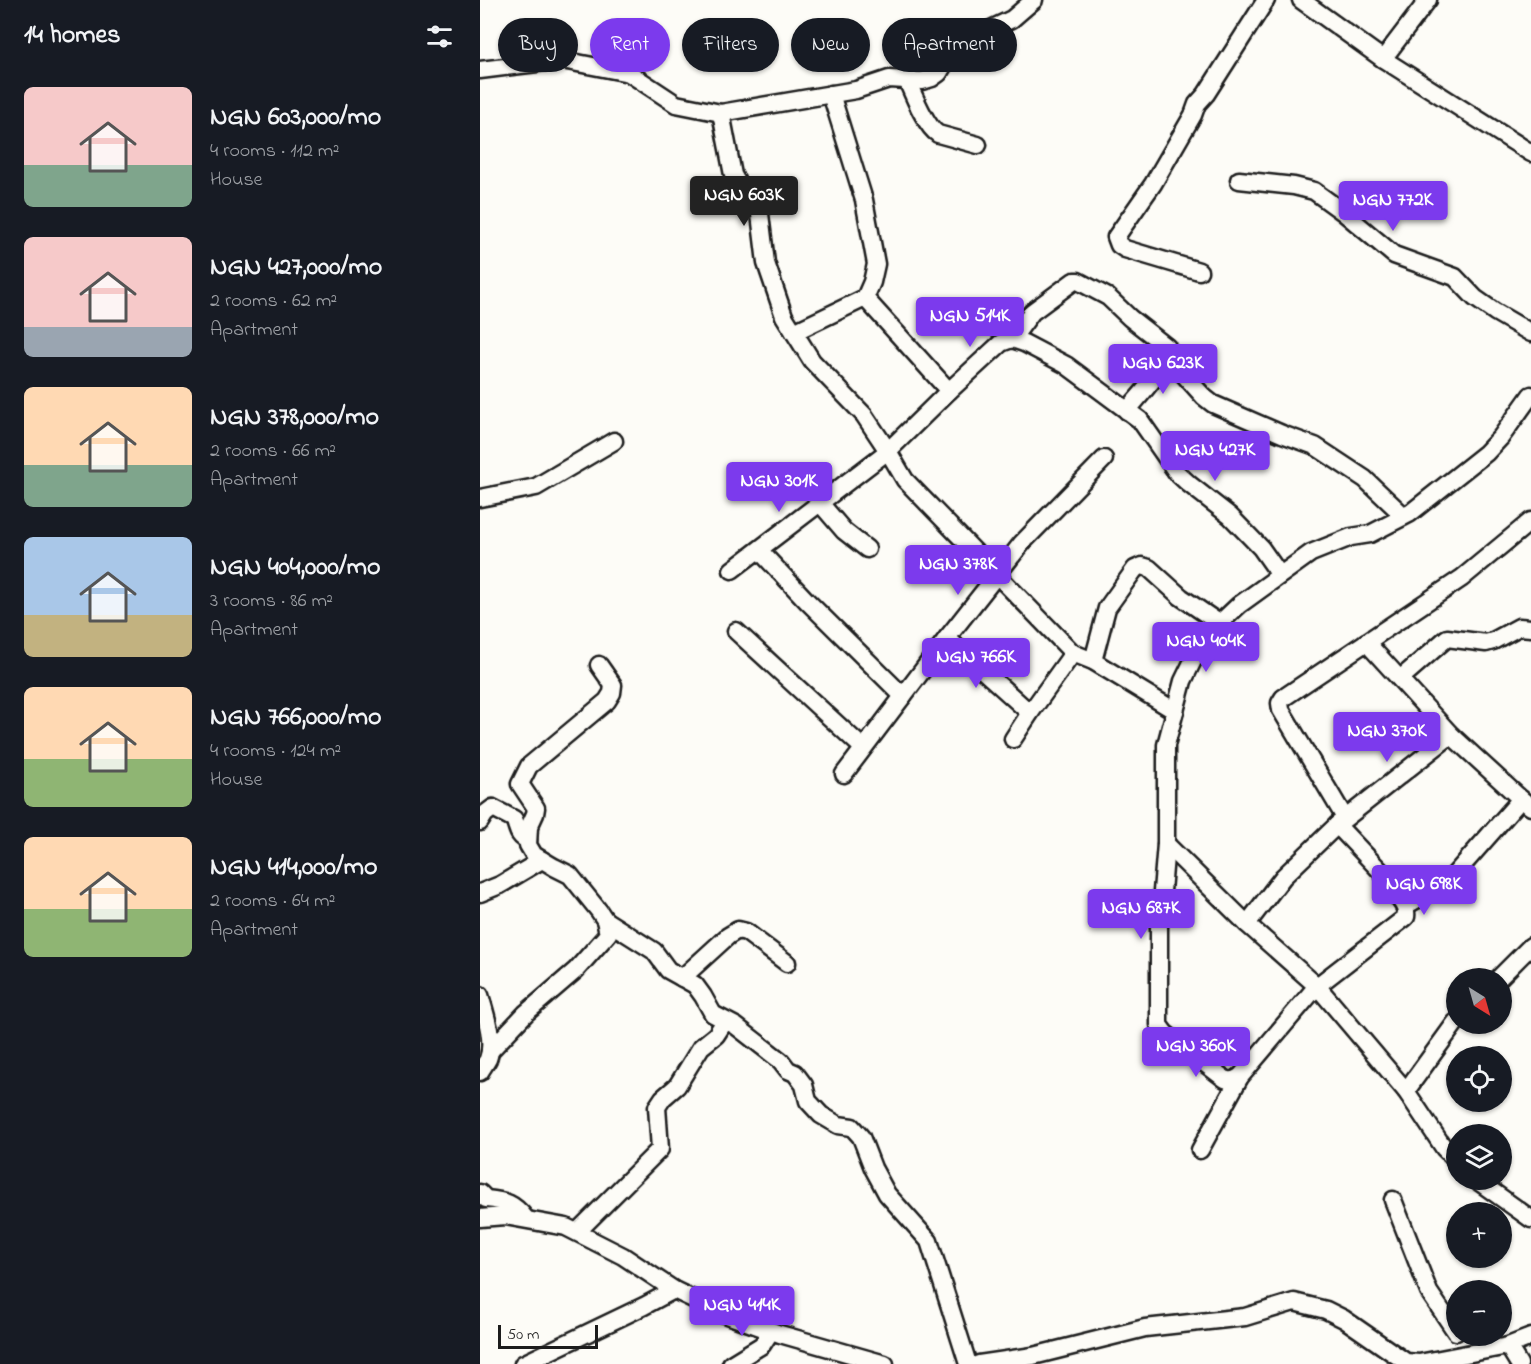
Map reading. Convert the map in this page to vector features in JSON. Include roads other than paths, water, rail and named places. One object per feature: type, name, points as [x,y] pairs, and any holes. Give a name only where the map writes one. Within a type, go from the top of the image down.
[{"type":"street","points":[[480,70],[562,60],[629,73],[676,104],[721,113],[856,90],[889,79],[922,81],[932,78],[939,73],[955,46],[1012,19],[1034,0]]},
{"type":"street","points":[[1199,271],[1125,249],[1119,245],[1116,237],[1153,184],[1197,104],[1206,94],[1266,0]]},
{"type":"street","points":[[1301,0],[1383,59],[1531,153]]},
{"type":"street","points":[[1383,59],[1428,0]]},
{"type":"street","points":[[907,80],[916,102],[933,131],[978,145]]},
{"type":"street","points":[[794,332],[865,298],[876,264],[864,200],[831,94]]},
{"type":"street","points":[[721,113],[733,176],[742,191],[753,201],[760,214],[766,263],[784,316],[812,360],[864,416],[905,480],[1073,652],[1093,661],[1175,711]]},
{"type":"street","points":[[1239,180],[1294,186],[1314,191],[1394,255],[1455,277],[1475,298],[1531,333]]},
{"type":"street","points":[[732,570],[888,451],[1001,343],[1012,339],[1032,312],[1076,280],[1108,297],[1167,347],[1169,352],[1151,382],[1127,411]]},
{"type":"street","points":[[865,298],[949,391]]},
{"type":"street","points":[[1012,339],[1066,365],[1140,420],[1177,473],[1230,516],[1261,548],[1280,575]]},
{"type":"street","points":[[1168,357],[1213,404],[1315,446],[1365,479],[1404,516]]},
{"type":"street","points":[[1240,1077],[1232,1081],[1225,1079],[1159,1025],[1159,927],[1166,844],[1166,745],[1183,681],[1204,638],[1239,605],[1311,553],[1351,537],[1370,534],[1404,516],[1486,453],[1501,437],[1531,395]]},
{"type":"street","points":[[480,498],[536,487],[614,441]]},
{"type":"street","points":[[843,774],[946,638],[1022,543],[1104,459]]},
{"type":"street","points":[[820,503],[844,531],[867,549]]},
{"type":"street","points":[[1200,1150],[1240,1077],[1317,986],[1406,917],[1407,913],[1405,906],[1389,888],[1390,881],[1341,822],[1281,710],[1280,703],[1283,698],[1462,578],[1531,521]]},
{"type":"street","points":[[759,550],[903,696]]},
{"type":"street","points":[[1093,661],[1107,608],[1135,569],[1142,566],[1149,568],[1181,597],[1219,623]]},
{"type":"street","points":[[1400,679],[1447,638],[1486,643],[1519,627],[1531,628]]},
{"type":"street","points":[[736,632],[863,748]]},
{"type":"street","points":[[946,638],[1029,713]]},
{"type":"street","points":[[1366,642],[1451,735],[1526,803],[1448,882],[1405,906]]},
{"type":"street","points":[[1013,739],[1073,652]]},
{"type":"street","points":[[490,1051],[526,1013],[576,970],[608,934],[605,920],[570,874],[534,855],[528,845],[529,827],[536,808],[520,784],[528,766],[607,701],[612,693],[613,685],[599,665]]},
{"type":"street","points":[[1247,924],[1283,877],[1341,822],[1451,735]]},
{"type":"street","points":[[480,822],[493,808],[514,819],[519,834],[528,840]]},
{"type":"street","points":[[1166,844],[1247,924],[1317,986],[1406,1091],[1446,1150]]},
{"type":"street","points":[[480,893],[500,885],[542,860]]},
{"type":"street","points":[[605,920],[654,951],[668,970],[694,985],[713,1014],[736,1026],[770,1051],[788,1070],[795,1073],[804,1085],[808,1101],[821,1115],[838,1125],[852,1127],[861,1137],[873,1168],[887,1194],[929,1241],[968,1364]]},
{"type":"street","points":[[682,978],[728,936],[738,930],[746,932],[787,963]]},
{"type":"street","points":[[1509,968],[1531,946]]},
{"type":"street","points":[[480,996],[491,1045],[488,1059],[480,1072]]},
{"type":"street","points":[[577,1232],[660,1149],[657,1107],[663,1098],[677,1086],[701,1047],[716,1035],[725,1020]]},
{"type":"street","points":[[1406,1091],[1447,1034]]},
{"type":"street","points":[[1488,1190],[1531,1220]]},
{"type":"street","points":[[480,1193],[486,1199],[502,1200],[518,1208],[526,1220]]},
{"type":"street","points":[[1394,1200],[1429,1292],[1446,1318]]},
{"type":"street","points":[[480,1218],[505,1216],[566,1227],[623,1257],[674,1290],[727,1315],[771,1331],[885,1364]]},
{"type":"street","points":[[523,1364],[674,1290]]},
{"type":"street","points":[[979,1364],[1033,1356],[1145,1328],[1245,1317],[1294,1302],[1326,1310],[1344,1319],[1398,1362],[1419,1363],[1508,1346],[1519,1364]]},
{"type":"street","points":[[731,1364],[762,1345],[771,1331]]},
{"type":"street","points":[[1512,1345],[1531,1338]]},
{"type":"street","points":[[1466,1346],[1471,1353]]}]
